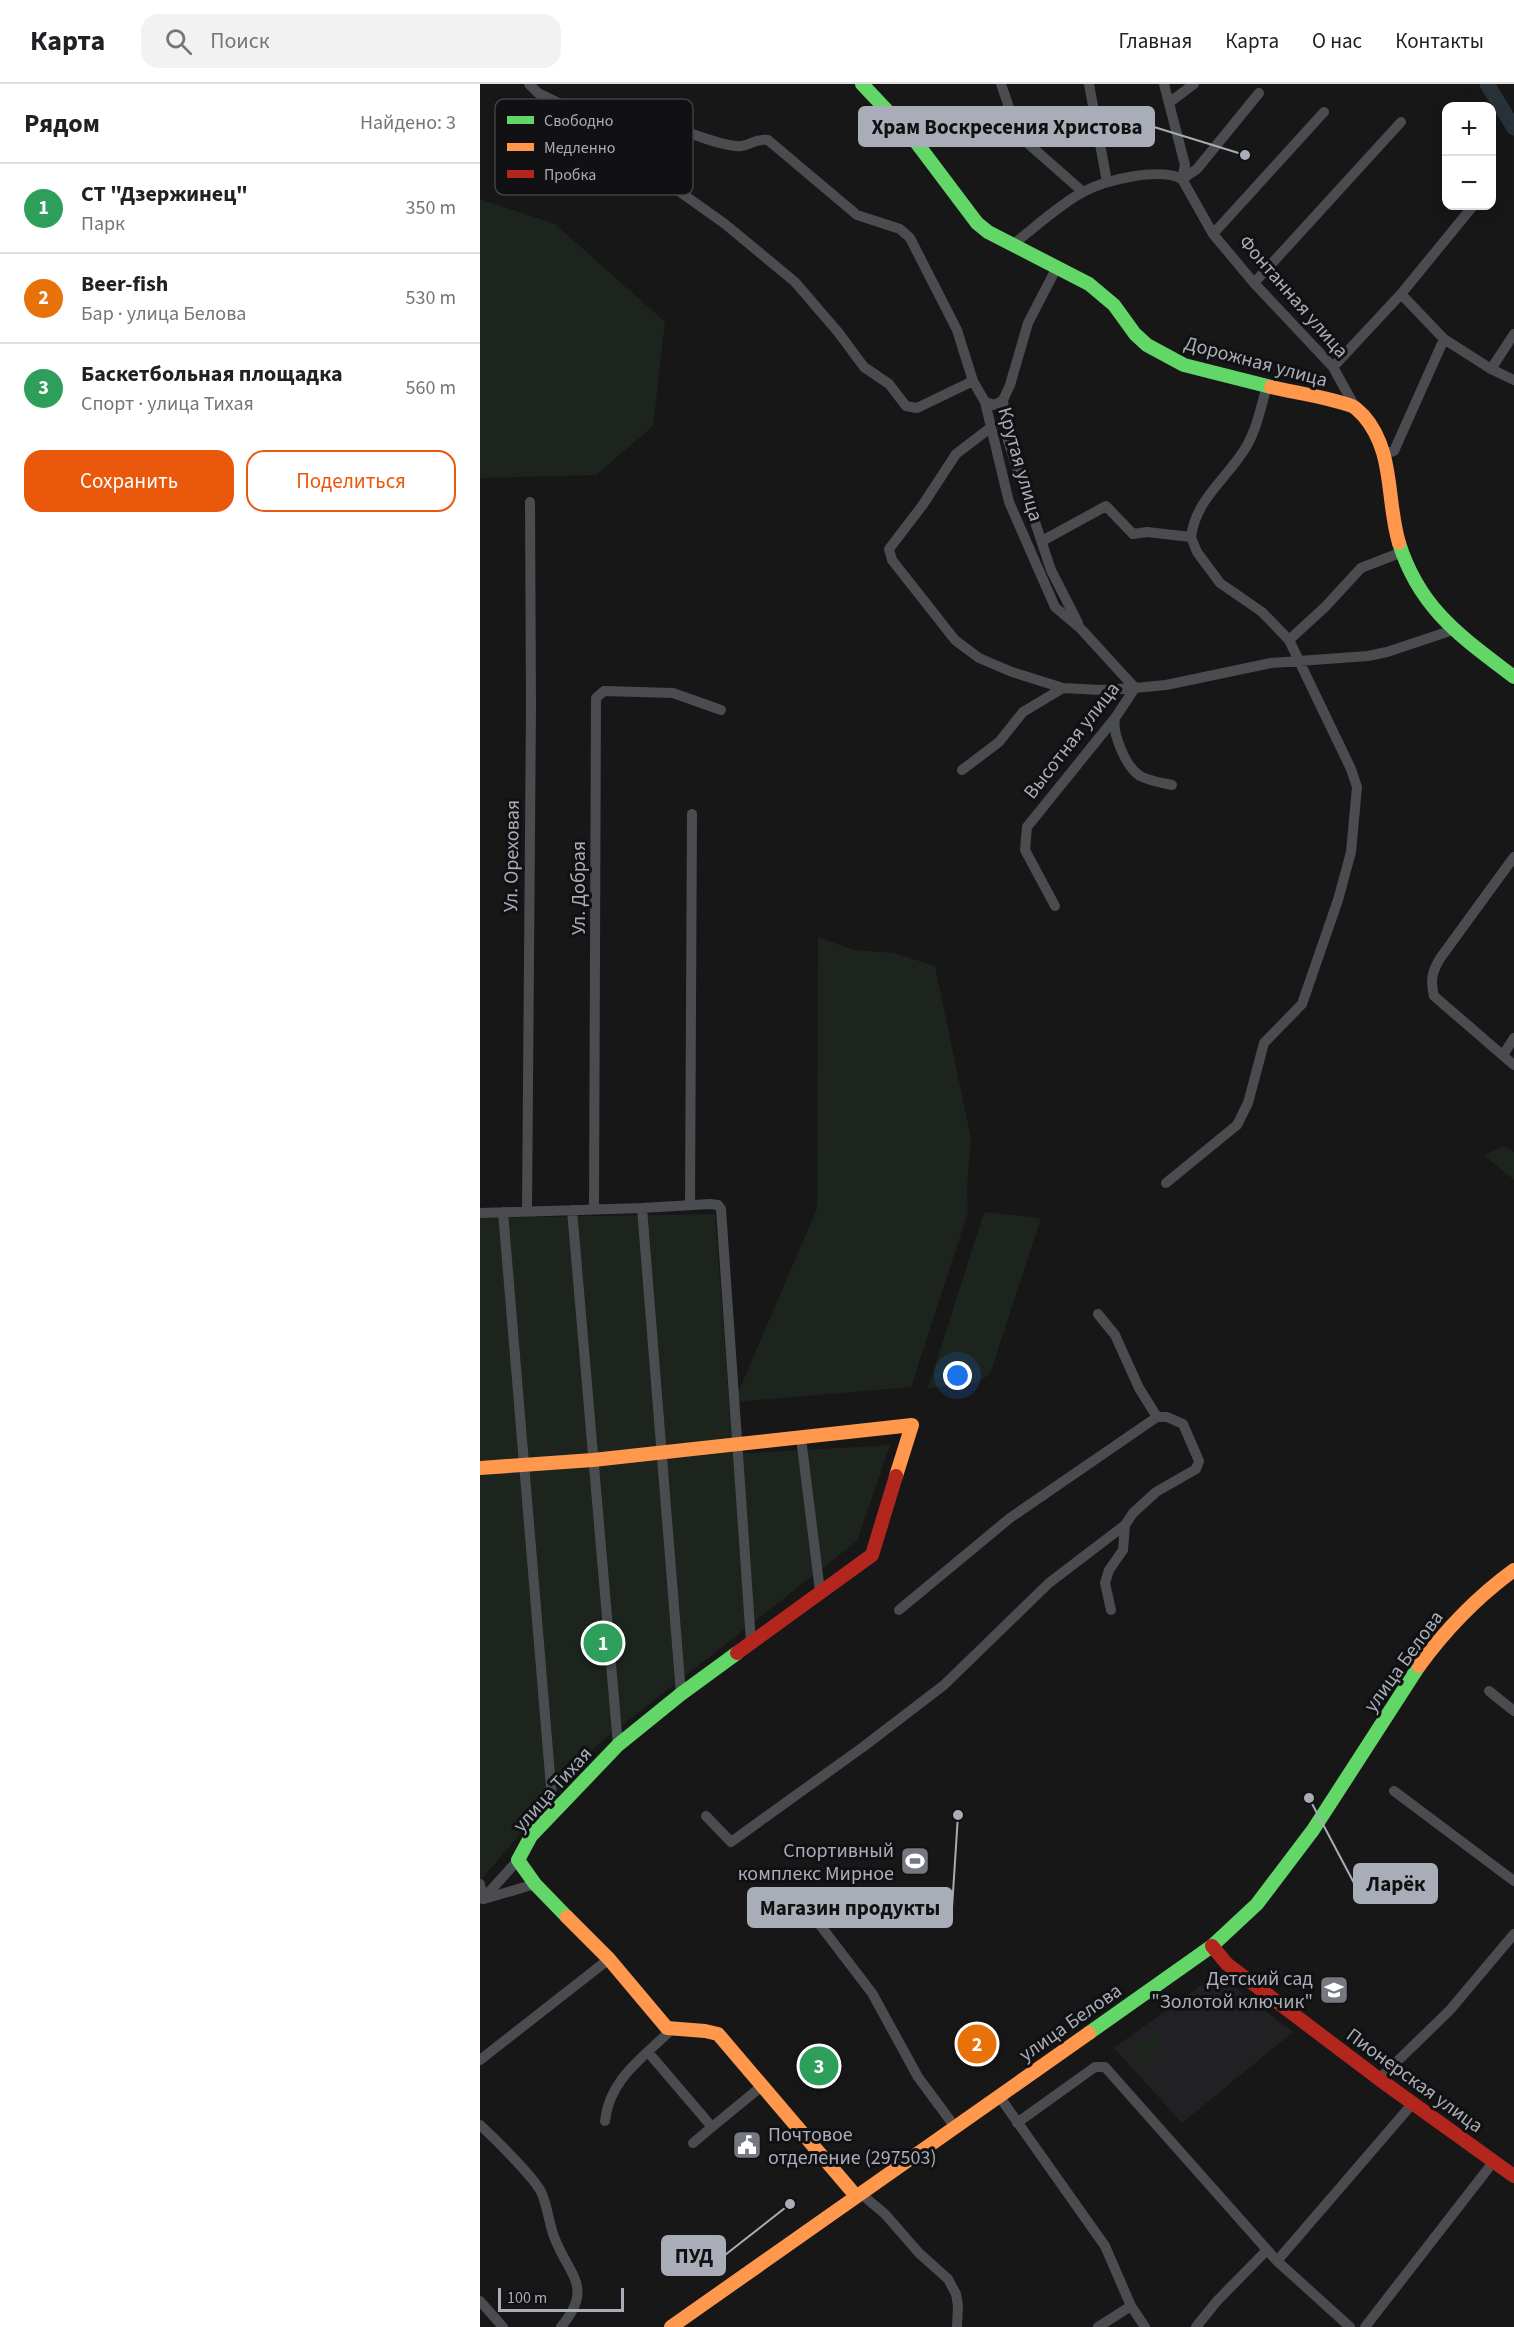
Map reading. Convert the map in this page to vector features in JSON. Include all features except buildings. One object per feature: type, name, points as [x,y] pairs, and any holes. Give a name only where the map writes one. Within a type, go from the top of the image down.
[{"type":"main road","name":"Дорожная улица","points":[[862,84],[913,138],[977,223],[988,232],[1089,284],[1114,305],[1135,334],[1147,345],[1167,357],[1201,370],[1354,406]]},
{"type":"main road","name":"Фонтанная улица","points":[[1354,406],[1369,419],[1385,453],[1393,517],[1402,552],[1422,591],[1437,613],[1453,630],[1514,677]]},
{"type":"main road","name":"улица Тихая","points":[[672,2029],[668,2028],[609,1959],[536,1884],[518,1860],[531,1836],[618,1745],[681,1694],[872,1555],[912,1425],[801,1438]]},
{"type":"main road","points":[[480,1468],[593,1460],[801,1438]]},
{"type":"main road","name":"улица Белова","points":[[671,2327],[1212,1946],[1270,1890],[1429,1654],[1463,1612],[1497,1581],[1514,1570]]},
{"type":"main road","name":"Пионерская улица","points":[[1212,1946],[1227,1964],[1379,2079],[1514,2176]]},
{"type":"main road","points":[[672,2029],[707,2030],[718,2034],[858,2194]]},
{"type":"street","points":[[529,84],[538,93],[550,99]]},
{"type":"street","points":[[1001,84],[1013,119],[1024,140],[1083,192]]},
{"type":"street","points":[[1089,84],[1107,182]]},
{"type":"street","points":[[1164,84],[1185,165],[1182,179]]},
{"type":"street","points":[[1170,102],[1194,84]]},
{"type":"street","points":[[1182,179],[1197,169],[1259,93]]},
{"type":"street","points":[[1213,234],[1324,112]]},
{"type":"street","points":[[1254,283],[1401,122]]},
{"type":"street","name":"Крутая улица","points":[[693,133],[728,145],[741,146],[758,138],[768,140],[857,215],[900,229],[910,238],[957,330],[973,381],[985,402],[1009,502],[1055,607],[1081,629],[1135,688]]},
{"type":"street","points":[[1012,245],[1083,192],[1107,182],[1162,174],[1174,174],[1182,179]]},
{"type":"street","name":"Фонтанная улица","points":[[1182,179],[1213,234],[1254,283],[1333,367],[1354,406]]},
{"type":"street","points":[[684,195],[725,224],[795,282],[838,332],[864,367],[889,384],[906,406],[917,408],[973,381]]},
{"type":"street","points":[[1333,367],[1401,294],[1470,210]]},
{"type":"street","points":[[1056,269],[1028,323],[1010,385],[1003,400],[1008,441],[1051,570],[1081,629]]},
{"type":"street","points":[[1401,294],[1444,339],[1491,369],[1514,380]]},
{"type":"street","points":[[1491,369],[1514,334]]},
{"type":"street","points":[[1385,453],[1394,451],[1444,339]]},
{"type":"street","points":[[1166,1183],[1236,1125],[1240,1118],[1248,1103],[1264,1042],[1302,1004],[1338,900],[1351,852],[1357,787],[1351,769],[1288,639],[1262,612],[1220,583],[1197,552],[1191,537],[1195,521],[1215,485],[1246,447],[1267,386]]},
{"type":"street","points":[[985,402],[995,405],[1003,400]]},
{"type":"street","name":"Высотная улица","points":[[990,428],[956,454],[938,483],[889,549],[890,555],[955,640],[979,658],[1012,672],[1063,688],[1100,690],[1135,688]]},
{"type":"street","points":[[1003,473],[1008,441]]},
{"type":"street","name":"Ул. Ореховая","points":[[527,1211],[531,706],[530,502]]},
{"type":"street","points":[[1042,542],[1106,506],[1133,534],[1147,532],[1191,537]]},
{"type":"street","points":[[1288,639],[1325,607],[1361,568],[1402,552]]},
{"type":"street","points":[[1135,688],[1166,686],[1271,663],[1368,656],[1453,630]]},
{"type":"street","points":[[962,770],[999,742],[1023,712],[1063,688]]},
{"type":"street","name":"Высотная улица","points":[[1056,906],[1025,850],[1027,826],[1115,718],[1135,688]]},
{"type":"street","name":"Ул. Добрая","points":[[594,1209],[596,698],[604,691],[673,693],[721,710]]},
{"type":"street","points":[[1115,718],[1113,728],[1116,738],[1130,765],[1140,776],[1172,785]]},
{"type":"street","points":[[690,1204],[692,814]]},
{"type":"street","points":[[1514,857],[1441,957],[1433,970],[1430,983],[1434,996],[1514,1065]]},
{"type":"street","points":[[1503,1055],[1514,1038]]},
{"type":"street","points":[[480,1213],[642,1208],[715,1203],[718,1205],[723,1213],[736,1446],[751,1642]]},
{"type":"street","points":[[642,1208],[681,1694]]},
{"type":"street","points":[[572,1210],[618,1745]]},
{"type":"street","points":[[503,1212],[553,1811]]},
{"type":"street","points":[[1098,1314],[1115,1335],[1139,1388],[1157,1417]]},
{"type":"street","points":[[706,1816],[731,1842],[944,1685],[1049,1582],[1125,1525],[1133,1513],[1156,1492],[1196,1469],[1199,1464],[1183,1424],[1167,1417],[1157,1417],[1010,1518],[900,1610]]},
{"type":"street","points":[[801,1438],[820,1591]]},
{"type":"street","points":[[1111,1610],[1105,1583],[1109,1570],[1123,1550],[1125,1525]]},
{"type":"street","points":[[1489,1691],[1514,1711]]},
{"type":"street","points":[[1394,1791],[1514,1881]]},
{"type":"street","points":[[482,1900],[518,1860]]},
{"type":"street","points":[[480,1884],[482,1900]]},
{"type":"street","points":[[482,1900],[536,1884]]},
{"type":"street","points":[[807,1908],[873,1993],[918,2077],[955,2127]]},
{"type":"street","points":[[1379,2079],[1449,2010],[1514,1934]]},
{"type":"street","points":[[480,2060],[609,1959]]},
{"type":"street","points":[[605,2121],[612,2094],[619,2080],[672,2029]]},
{"type":"street","points":[[648,2052],[712,2127]]},
{"type":"street","points":[[1017,2123],[1095,2067],[1101,2065],[1105,2067],[1267,2250],[1350,2327]]},
{"type":"street","points":[[693,2143],[763,2085]]},
{"type":"street","points":[[999,2096],[1105,2246],[1131,2306],[1145,2327]]},
{"type":"street","points":[[1278,2261],[1413,2103]]},
{"type":"street","points":[[480,2125],[542,2193],[555,2239],[578,2283],[577,2301],[561,2327]]},
{"type":"street","points":[[1365,2327],[1494,2162]]},
{"type":"street","points":[[858,2194],[885,2214],[924,2258],[948,2279],[956,2294],[957,2327]]},
{"type":"street","points":[[1196,2327],[1217,2301],[1267,2250]]},
{"type":"street","points":[[480,2301],[503,2327]]},
{"type":"street","points":[[1098,2327],[1131,2306]]},
{"type":"shaded area","points":[[480,199],[555,224],[665,322],[653,426],[596,475],[480,478]]},
{"type":"shaded area","points":[[818,937],[854,950],[894,953],[935,966],[971,1139],[967,1186],[968,1212],[911,1387],[734,1402],[817,1209]]},
{"type":"shaded area","points":[[1504,1146],[1514,1152],[1514,1180],[1484,1155]]},
{"type":"shaded area","points":[[984,1212],[1041,1218],[990,1374],[977,1383],[928,1388]]},
{"type":"shaded area","points":[[715,1214],[733,1454],[890,1445],[857,1541],[596,1746],[480,1881],[480,1218]]},
{"type":"shaded area","points":[[1217,1974],[1293,2032],[1182,2123],[1114,2048]]},
{"type":"shaded area","points":[[1153,2033],[1163,2046],[1142,2064],[1131,2050]]},
{"type":"shaded area","points":[[825,2049],[837,2065],[813,2083],[801,2067]]},
{"type":"waterway","points":[[1487,84],[1514,128]]},
{"type":"traffic: fast","points":[[862,84],[913,138],[977,223],[988,232],[1089,284],[1114,305],[1135,334],[1147,345],[1184,365],[1271,387]]},
{"type":"traffic: fast","points":[[1399,543],[1419,587],[1431,604],[1460,635],[1514,677]]},
{"type":"traffic: fast","points":[[567,1917],[535,1884],[518,1860],[531,1836],[618,1745],[681,1694],[737,1653]]},
{"type":"traffic: fast","points":[[1089,2033],[1212,1946],[1257,1904],[1313,1830],[1419,1666]]},
{"type":"traffic: slow","points":[[1271,387],[1342,403],[1354,407],[1363,415],[1373,429],[1385,460],[1399,543]]},
{"type":"traffic: slow","points":[[480,1468],[593,1460],[912,1425],[896,1476]]},
{"type":"traffic: slow","points":[[1419,1666],[1463,1614],[1514,1570]]},
{"type":"traffic: slow","points":[[567,1917],[609,1959],[667,2028],[718,2034],[856,2196]]},
{"type":"traffic: slow","points":[[671,2327],[1089,2033]]},
{"type":"traffic: jam","points":[[737,1653],[872,1555],[896,1476]]},
{"type":"traffic: jam","points":[[1212,1946],[1227,1964],[1379,2079],[1514,2176]]},
{"type":"place","name":"Храм Воскресения Христова","points":[[1245,155]]},
{"type":"place","name":"СТ \"Дзержинец\"","points":[[603,1643]]},
{"type":"place","name":"Ларёк","points":[[1309,1798]]},
{"type":"place","name":"Магазин продукты","points":[[958,1815]]},
{"type":"place","name":"Спортивный комплекс Мирное","points":[[915,1861]]},
{"type":"place","name":"Детский сад \"Золотой ключик\"","points":[[1334,1990]]},
{"type":"place","name":"Beer-fish","points":[[977,2044]]},
{"type":"place","name":"Баскетбольная площадка","points":[[819,2066]]},
{"type":"place","name":"Почтовое отделение (297503)","points":[[747,2145]]},
{"type":"place","name":"ПУД","points":[[790,2204]]}]
